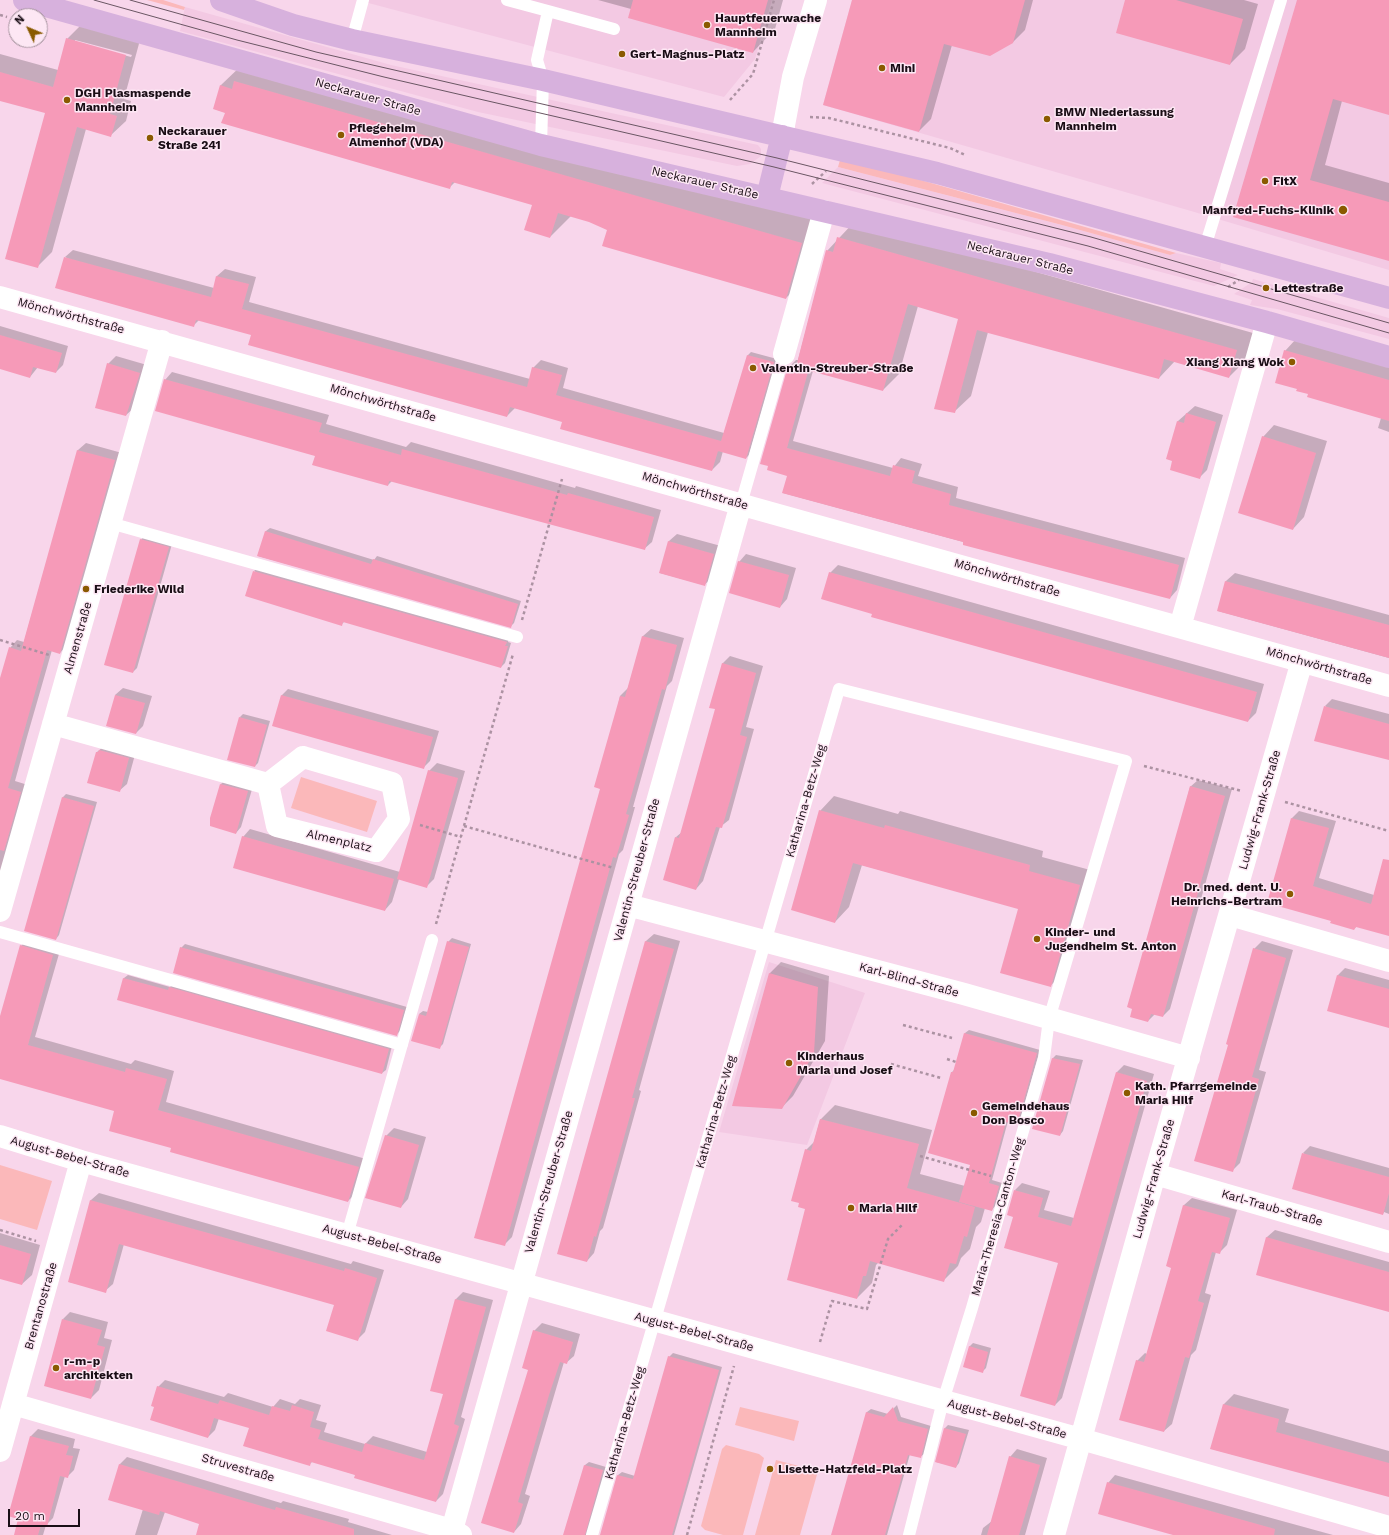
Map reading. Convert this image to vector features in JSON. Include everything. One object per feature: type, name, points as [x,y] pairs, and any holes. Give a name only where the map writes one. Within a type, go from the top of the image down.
[{"type":"main road","name":"Neckarauer Straße","points":[[24,0],[541,145],[1049,264],[1267,322],[1389,357]]},
{"type":"main road","points":[[221,0],[293,25],[352,40],[543,80],[937,174],[1389,298]]},
{"type":"main road","points":[[767,197],[782,136]]},
{"type":"street","points":[[782,136],[793,77],[816,0]]},
{"type":"street","name":"Valentin-Streuber-Straße","points":[[784,354],[824,211]]},
{"type":"street","name":"Mönchwörthstraße","points":[[0,297],[162,341],[1389,686]]},
{"type":"street","points":[[1180,627],[1267,322]]},
{"type":"street","name":"Almenstraße","points":[[0,911],[162,341]]},
{"type":"street","name":"Valentin-Streuber-Straße","points":[[457,1532],[521,1282],[741,504]]},
{"type":"street","name":"Ludwig-Frank-Straße","points":[[1054,1535],[1155,1174],[1302,661]]},
{"type":"street","points":[[53,724],[268,784],[303,757],[392,783],[399,819]]},
{"type":"street","name":"Almenplatz","points":[[268,784],[277,826],[376,851],[399,819]]},
{"type":"street","name":"Karl-Blind-Straße","points":[[628,905],[765,943],[893,975],[1189,1058]]},
{"type":"street","points":[[1230,915],[1389,961]]},
{"type":"street","name":"August-Bebel-Straße","points":[[0,1136],[81,1161],[1081,1438],[1389,1527]]},
{"type":"street","name":"Brentanostraße","points":[[0,1451],[58,1248],[81,1161]]},
{"type":"street","name":"Karl-Traub-Straße","points":[[1155,1174],[1389,1242]]},
{"type":"street","name":"Struvestraße","points":[[13,1404],[457,1532]]},
{"type":"lane","points":[[352,40],[363,0]]},
{"type":"lane","points":[[507,0],[614,29]]},
{"type":"lane","points":[[1205,247],[1281,0]]},
{"type":"lane","points":[[541,145],[543,80],[537,60],[548,11]]},
{"type":"lane","name":"Valentin-Streuber-Straße","points":[[741,504],[784,354]]},
{"type":"lane","points":[[110,523],[517,637]]},
{"type":"lane","name":"Katharina-Betz-Weg","points":[[592,1535],[839,689],[1126,761]]},
{"type":"lane","name":"Maria-Theresia-Canton-Weg","points":[[909,1535],[943,1401],[972,1308],[1044,1058],[1049,1019],[1126,761]]},
{"type":"lane","points":[[0,932],[402,1045]]},
{"type":"lane","points":[[347,1235],[432,940]]},
{"type":"path","points":[[729,101],[753,74],[774,0]]},
{"type":"path","points":[[1224,290],[1244,278]]},
{"type":"path","points":[[432,940],[569,456]]},
{"type":"path","points":[[0,640],[71,661]]},
{"type":"path","points":[[1126,761],[1264,796],[1389,831]]},
{"type":"path","points":[[399,819],[461,837]]},
{"type":"path","points":[[464,826],[636,874]]},
{"type":"path","points":[[903,1025],[952,1038]]},
{"type":"path","points":[[946,1059],[956,1062]]},
{"type":"path","points":[[891,1064],[941,1078]]},
{"type":"path","points":[[920,1156],[992,1176]]},
{"type":"path","points":[[813,1365],[832,1301],[868,1309],[888,1240],[902,1225]]},
{"type":"path","points":[[0,1230],[58,1248]]},
{"type":"path","points":[[687,1535],[740,1344]]},
{"type":"shaded area","points":[[147,0],[163,0],[185,7],[184,10]]},
{"type":"shaded area","name":"Gert-Magnus-Platz","points":[[357,0],[772,0],[755,59],[724,97]]},
{"type":"shaded area","name":"BMW Niederlassung Mannheim","points":[[852,0],[1389,0],[1389,270],[1191,211],[823,105]]},
{"type":"shaded area","points":[[185,7],[391,65],[758,145],[761,149],[761,156],[750,164],[737,166],[478,112],[180,31]]},
{"type":"shaded area","points":[[840,160],[903,175],[1176,253],[1170,255],[1062,225],[838,167]]},
{"type":"shaded area","points":[[838,167],[1062,225],[1170,255],[1176,253],[1221,263],[1220,269],[1238,275],[1214,286],[822,183]]},
{"type":"shaded area","points":[[1253,279],[1389,318],[1389,339],[1277,309],[1250,305],[1252,300],[1234,294],[1252,282]]},
{"type":"shaded area","points":[[301,777],[377,801],[367,832],[291,808]]},
{"type":"shaded area","name":"Kinderhaus Maria und Josef","points":[[769,962],[865,993],[807,1145],[719,1132]]},
{"type":"shaded area","points":[[0,1165],[52,1181],[37,1230],[0,1219]]},
{"type":"shaded area","points":[[740,1407],[799,1421],[794,1441],[735,1425]]},
{"type":"shaded area","points":[[726,1445],[759,1454],[764,1458],[743,1535],[723,1535],[705,1530],[701,1526],[722,1449]]},
{"type":"shaded area","points":[[776,1460],[818,1471],[800,1535],[755,1535]]},
{"type":"building","name":"Hauptfeuerwache Mannheim","points":[[633,0],[768,0],[753,53],[628,18]]},
{"type":"building","points":[[852,0],[1025,0],[1013,43],[990,56],[944,44],[919,132],[823,105]]},
{"type":"building","points":[[1125,0],[1176,0],[1243,19],[1230,65],[1116,33]]},
{"type":"building","points":[[1297,0],[1389,0],[1389,115],[1333,99],[1310,180],[1389,202],[1389,261],[1233,217]]},
{"type":"building","points":[[66,38],[126,55],[110,114],[117,116],[111,137],[77,127],[38,268],[5,259],[45,113],[0,101],[0,72],[53,87]]},
{"type":"building","points":[[234,81],[802,243],[786,299],[602,246],[607,230],[589,222],[558,213],[550,238],[524,230],[532,205],[452,182],[450,189],[221,123],[225,113],[213,109],[220,85],[232,89]]},
{"type":"building","points":[[837,237],[1237,350],[1229,378],[1164,359],[1159,379],[977,330],[955,413],[934,409],[958,319],[908,304],[883,391],[796,367],[826,250],[833,252]]},
{"type":"building","points":[[64,257],[211,297],[216,276],[249,284],[242,309],[527,387],[532,367],[562,375],[556,395],[721,441],[712,471],[560,429],[562,422],[510,407],[507,417],[248,345],[251,335],[196,320],[194,327],[55,288]]},
{"type":"building","points":[[0,335],[62,353],[56,373],[33,367],[30,378],[0,369]]},
{"type":"building","points":[[1284,350],[1389,380],[1389,421],[1307,397],[1308,394],[1296,391],[1297,389],[1275,383]]},
{"type":"building","points":[[747,355],[774,362],[746,459],[718,451]]},
{"type":"building","points":[[107,363],[140,373],[126,416],[95,408]]},
{"type":"building","points":[[788,366],[808,372],[787,448],[890,476],[893,465],[915,471],[912,483],[951,494],[949,505],[1179,565],[1170,599],[963,545],[963,542],[782,493],[787,476],[767,470],[768,466],[760,464]]},
{"type":"building","points":[[164,379],[322,423],[319,432],[401,455],[402,449],[567,495],[568,493],[654,517],[645,550],[389,481],[388,486],[312,465],[315,456],[155,411]]},
{"type":"building","points":[[1186,413],[1216,422],[1200,479],[1170,470],[1172,461],[1166,459],[1177,421],[1184,423]]},
{"type":"building","points":[[1262,436],[1316,453],[1293,530],[1238,513]]},
{"type":"building","points":[[77,450],[115,460],[60,654],[47,650],[8,788],[21,792],[4,851],[0,850],[0,678],[9,647],[21,651]]},
{"type":"building","points":[[265,531],[371,564],[373,559],[518,604],[511,628],[257,556]]},
{"type":"building","points":[[140,539],[169,547],[133,673],[104,665]]},
{"type":"building","points":[[668,541],[714,554],[705,586],[659,573]]},
{"type":"building","points":[[738,561],[789,575],[780,608],[729,593]]},
{"type":"building","points":[[253,571],[507,642],[505,646],[508,646],[501,668],[343,622],[342,626],[245,596]]},
{"type":"building","points":[[829,572],[1257,692],[1248,722],[871,617],[872,614],[821,599]]},
{"type":"building","points":[[1225,581],[1389,625],[1389,658],[1217,611]]},
{"type":"building","points":[[642,636],[677,645],[665,690],[662,689],[626,814],[629,815],[616,858],[613,857],[505,1246],[474,1238],[600,789],[594,787],[620,696],[625,697]]},
{"type":"building","points":[[722,663],[756,673],[740,735],[747,737],[731,797],[722,828],[716,827],[696,890],[663,880],[675,837],[679,838],[715,709],[709,708]]},
{"type":"building","points":[[115,695],[145,703],[136,734],[106,726]]},
{"type":"building","points":[[281,695],[433,737],[424,769],[272,726]]},
{"type":"building","points":[[1324,706],[1389,724],[1389,760],[1314,741]]},
{"type":"building","points":[[239,717],[267,725],[255,767],[227,760]]},
{"type":"building","points":[[99,750],[129,758],[120,792],[87,783],[96,752]]},
{"type":"building","points":[[428,770],[458,778],[427,888],[397,879]]},
{"type":"building","points":[[220,784],[248,791],[236,834],[210,826],[210,818]]},
{"type":"building","points":[[1190,786],[1225,796],[1163,1017],[1151,1014],[1148,1022],[1130,1017],[1132,1009],[1127,1007]]},
{"type":"building","points":[[62,797],[94,806],[56,940],[24,931]]},
{"type":"building","name":"Kinder- und Jugendheim St. Anton","points":[[819,810],[884,828],[885,825],[1030,865],[1029,871],[1080,885],[1051,987],[1000,973],[1018,909],[853,863],[835,923],[791,910]]},
{"type":"building","points":[[1291,818],[1329,828],[1313,886],[1371,904],[1383,859],[1389,860],[1389,936],[1356,927],[1354,930],[1330,923],[1331,921],[1267,903]]},
{"type":"building","points":[[242,836],[394,879],[385,911],[233,868]]},
{"type":"building","points":[[447,941],[469,947],[440,1049],[411,1041],[419,1014],[426,1016]]},
{"type":"building","points":[[645,941],[674,949],[632,1098],[635,1098],[596,1237],[594,1236],[587,1262],[557,1254]]},
{"type":"building","points":[[20,945],[53,955],[28,1045],[125,1072],[126,1068],[167,1079],[158,1110],[359,1167],[348,1202],[170,1152],[171,1148],[109,1131],[114,1111],[0,1079],[0,1016]]},
{"type":"building","points":[[180,947],[404,1010],[397,1036],[173,973]]},
{"type":"building","points":[[1253,948],[1286,958],[1252,1077],[1259,1079],[1233,1172],[1194,1161],[1228,1045],[1226,1044]]},
{"type":"building","points":[[769,973],[818,987],[814,1053],[782,1109],[732,1106]]},
{"type":"building","points":[[1337,975],[1389,989],[1389,1028],[1327,1011]]},
{"type":"building","points":[[123,978],[168,990],[169,987],[389,1049],[382,1074],[117,1000]]},
{"type":"building","name":"Gemeindehaus Don Bosco","points":[[964,1033],[1037,1053],[1017,1125],[1006,1122],[989,1183],[999,1186],[992,1211],[959,1202],[970,1165],[928,1153],[951,1072],[953,1072]]},
{"type":"building","points":[[1052,1058],[1080,1064],[1060,1136],[1032,1129]]},
{"type":"building","points":[[1116,1072],[1147,1081],[1055,1406],[1020,1396],[1058,1263],[1004,1248],[1013,1217],[1007,1215],[1014,1190],[1043,1198],[1038,1217],[1071,1226]]},
{"type":"building","name":"Maria Hilf","points":[[820,1119],[919,1144],[907,1188],[975,1207],[967,1237],[964,1236],[956,1264],[950,1263],[944,1282],[870,1261],[866,1276],[863,1276],[857,1299],[787,1280],[805,1209],[798,1207],[799,1203],[791,1201],[805,1149],[811,1151]]},
{"type":"building","points":[[385,1135],[419,1145],[401,1208],[365,1198]]},
{"type":"building","points":[[1302,1153],[1389,1177],[1389,1193],[1383,1215],[1292,1189]]},
{"type":"building","points":[[90,1200],[344,1271],[345,1268],[377,1278],[358,1341],[326,1331],[334,1305],[119,1244],[106,1293],[68,1282]]},
{"type":"building","points":[[1183,1205],[1230,1218],[1220,1254],[1212,1252],[1198,1301],[1204,1303],[1189,1358],[1185,1357],[1164,1432],[1119,1420],[1136,1360],[1144,1362],[1171,1268],[1166,1266]]},
{"type":"building","points":[[1266,1237],[1389,1272],[1389,1312],[1256,1275]]},
{"type":"building","points":[[0,1245],[31,1254],[22,1285],[0,1279]]},
{"type":"building","points":[[455,1299],[486,1307],[454,1424],[459,1426],[436,1502],[354,1478],[355,1475],[311,1462],[310,1466],[243,1446],[249,1428],[214,1418],[208,1438],[150,1420],[154,1407],[151,1406],[157,1386],[218,1404],[220,1400],[269,1415],[272,1406],[290,1411],[292,1405],[314,1412],[310,1427],[321,1430],[318,1439],[362,1452],[365,1443],[424,1460],[443,1394],[430,1391]]},
{"type":"building","points":[[62,1319],[102,1330],[97,1345],[105,1347],[91,1399],[44,1386]]},
{"type":"building","points":[[533,1330],[573,1342],[567,1364],[560,1362],[549,1395],[518,1502],[523,1504],[514,1533],[481,1523],[528,1370],[522,1368]]},
{"type":"building","points":[[969,1346],[988,1352],[983,1373],[963,1367]]},
{"type":"building","points":[[668,1356],[719,1370],[672,1535],[600,1535],[617,1475],[633,1479]]},
{"type":"building","points":[[1223,1404],[1279,1419],[1276,1432],[1389,1463],[1389,1497],[1210,1449]]},
{"type":"building","points":[[893,1407],[898,1421],[928,1429],[921,1458],[908,1455],[885,1535],[831,1535],[866,1412],[884,1417]]},
{"type":"building","points":[[944,1428],[966,1434],[956,1468],[935,1462]]},
{"type":"building","points":[[30,1436],[69,1446],[66,1455],[73,1456],[68,1478],[60,1476],[47,1527],[41,1525],[38,1535],[14,1535],[18,1519],[8,1516]]},
{"type":"building","points":[[1009,1456],[1040,1465],[1019,1535],[987,1535]]},
{"type":"building","points":[[119,1464],[275,1510],[276,1507],[354,1529],[354,1535],[196,1535],[199,1524],[160,1511],[159,1515],[108,1500]]},
{"type":"building","points":[[584,1465],[603,1470],[585,1535],[563,1535]]},
{"type":"building","points":[[1107,1482],[1275,1529],[1274,1535],[1173,1535],[1098,1514]]},
{"type":"tram line","points":[[94,0],[237,40],[384,77],[774,167],[1088,246],[1389,333]]},
{"type":"tram line","points":[[130,0],[316,52],[777,158],[1091,237],[1389,323]]},
{"type":"place","name":"Hauptfeuerwache Mannheim","points":[[707,25]]},
{"type":"place","name":"Gert-Magnus-Platz","points":[[622,54]]},
{"type":"place","name":"Mini","points":[[882,68]]},
{"type":"place","name":"DGH Plasmaspende Mannheim","points":[[67,100]]},
{"type":"place","name":"BMW Niederlassung Mannheim","points":[[1047,119]]},
{"type":"place","name":"Pflegeheim Almenhof (VDA)","points":[[341,135]]},
{"type":"place","name":"Neckarauer Straße 241","points":[[150,138]]},
{"type":"place","name":"FitX","points":[[1265,181]]},
{"type":"place","name":"Manfred-Fuchs-Klinik","points":[[1343,210]]},
{"type":"place","name":"Lettestraße","points":[[1266,288]]},
{"type":"place","name":"Xiang Xiang Wok","points":[[1292,362]]},
{"type":"place","name":"Valentin-Streuber-Straße","points":[[753,368]]},
{"type":"place","name":"Friederike Wild","points":[[86,589]]},
{"type":"place","name":"Dr. med. dent. U. Heinrichs-Bertram","points":[[1290,894]]},
{"type":"place","name":"Kinder- und Jugendheim St. Anton","points":[[1037,939]]},
{"type":"place","name":"Kinderhaus Maria und Josef","points":[[789,1063]]},
{"type":"place","name":"Kath. Pfarrgemeinde Maria Hilf","points":[[1127,1093]]},
{"type":"place","name":"Gemeindehaus Don Bosco","points":[[974,1113]]},
{"type":"place","name":"Maria Hilf","points":[[851,1208]]},
{"type":"place","name":"r-m-p architekten","points":[[56,1368]]},
{"type":"place","name":"Lisette-Hatzfeld-Platz","points":[[770,1469]]}]
